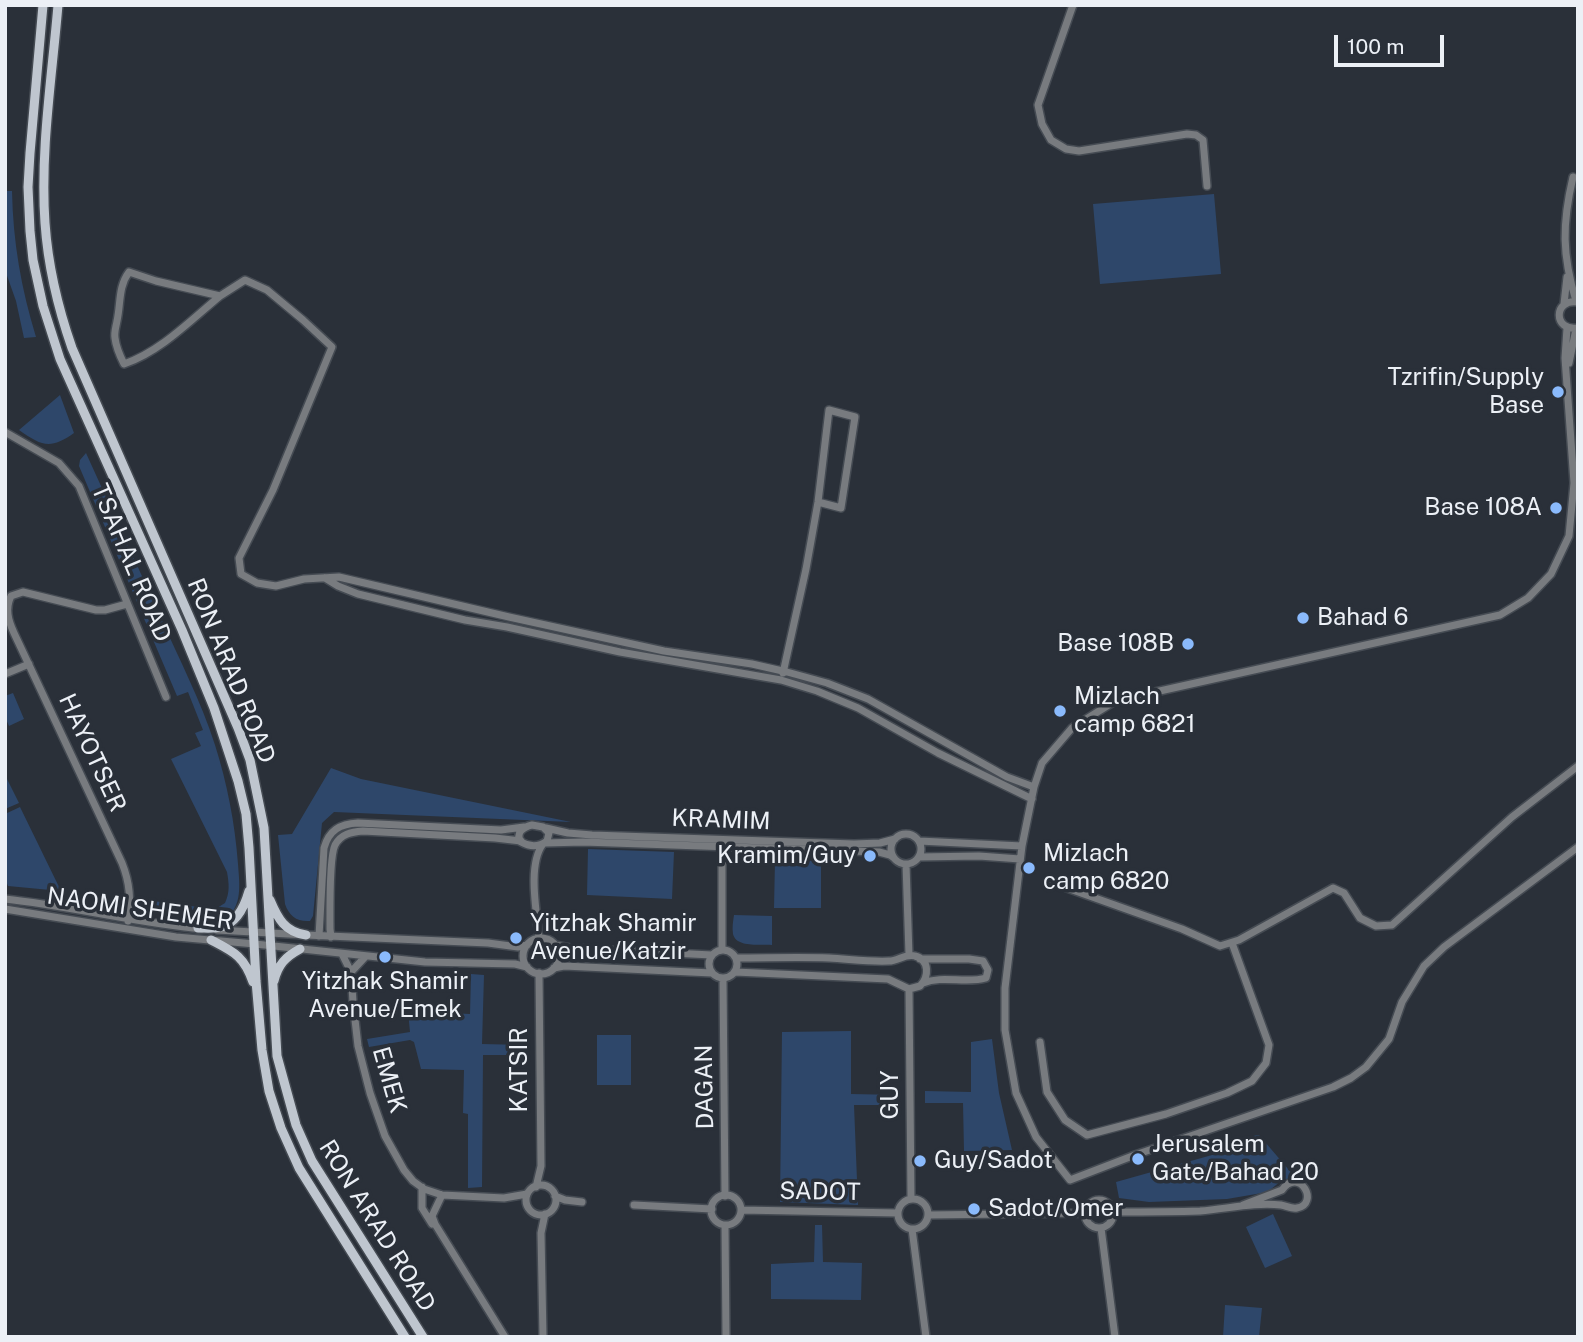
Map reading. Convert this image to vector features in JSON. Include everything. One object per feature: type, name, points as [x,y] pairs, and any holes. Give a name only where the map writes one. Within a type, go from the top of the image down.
[{"type":"main road","name":"RON ARAD ROAD","points":[[43,5],[28,187],[32,251],[43,306],[60,359],[214,708],[238,781],[246,814],[257,992],[269,1091],[299,1168],[405,1337]]},
{"type":"main road","name":"RON ARAD ROAD","points":[[58,5],[44,169],[45,226],[54,288],[63,322],[250,760],[264,828],[277,1056],[296,1125],[312,1161],[423,1337]]},
{"type":"main road","points":[[198,928],[222,927],[233,921],[246,902],[251,883]]},
{"type":"main road","points":[[268,896],[283,925],[298,934],[306,935]]},
{"type":"main road","points":[[211,940],[243,960],[257,992]]},
{"type":"main road","points":[[272,986],[282,961],[300,949]]},
{"type":"street","points":[[1073,5],[1038,105],[1042,124],[1051,140],[1066,149],[1079,151],[1187,134],[1196,135],[1203,140],[1207,186]]},
{"type":"street","points":[[1564,304],[1577,301],[1568,272],[1564,244],[1573,177]]},
{"type":"street","points":[[220,296],[129,272],[123,280],[119,296],[114,335],[117,351],[124,364],[135,361],[166,341],[220,296],[245,280],[267,290],[332,347],[273,490],[239,558],[241,574],[257,583],[276,586],[304,579],[339,577],[664,651],[783,671],[827,683],[868,699],[1007,777],[1034,787]]},
{"type":"street","points":[[1567,382],[1577,329],[1567,328],[1559,317],[1564,304],[1568,272]]},
{"type":"street","points":[[1567,328],[1565,358],[1576,486],[1569,536],[1551,573],[1528,598],[1500,615],[1115,701],[1072,728],[1042,763],[1034,787],[1022,846],[1005,988],[1005,1030],[1016,1093],[1036,1137],[1070,1180],[1333,1087],[1351,1078],[1366,1067],[1389,1039],[1402,1002],[1424,966],[1444,947],[1578,847]]},
{"type":"street","points":[[781,680],[807,569],[818,502],[828,410],[855,417],[841,508],[818,502]]},
{"type":"street","name":"TSAHAL ROAD","points":[[7,433],[59,463],[79,486],[166,697]]},
{"type":"street","points":[[1573,461],[1578,470]]},
{"type":"street","points":[[325,578],[358,594],[465,620],[781,680],[817,691],[858,708],[938,753],[1032,799]]},
{"type":"street","name":"HAYOTSER","points":[[125,929],[130,893],[122,863],[9,623],[7,607],[11,596],[29,592],[96,610],[127,604]]},
{"type":"street","points":[[5,674],[29,664]]},
{"type":"street","points":[[1053,883],[1182,929],[1220,946],[1239,940],[1333,888],[1344,893],[1360,918],[1376,926],[1392,925],[1512,817],[1578,766]]},
{"type":"street","points":[[319,936],[324,848],[328,836],[339,827],[358,823],[502,830],[535,825],[545,828],[549,836],[537,853],[534,873]]},
{"type":"street","points":[[524,827],[519,833],[534,873],[539,938]]},
{"type":"street","name":"KRAMIM","points":[[545,828],[592,835],[879,852],[894,858]]},
{"type":"street","points":[[331,937],[332,857],[336,844],[351,832],[522,842],[532,846],[544,844]]},
{"type":"street","points":[[919,841],[921,849],[915,861],[906,864],[894,858],[891,849],[895,839],[909,834],[919,841],[1022,846]]},
{"type":"street","name":"KRAMIM","points":[[544,844],[854,844],[880,843],[895,839]]},
{"type":"street","points":[[722,843],[722,949]]},
{"type":"street","points":[[919,857],[979,856],[1020,859]]},
{"type":"street","points":[[906,864],[909,955]]},
{"type":"street","name":"NAOMI SHEMER","points":[[5,899],[177,927],[488,943],[517,947],[527,945]]},
{"type":"street","name":"NAOMI SHEMER","points":[[5,909],[176,937],[365,957],[438,963],[515,964],[527,967]]},
{"type":"street","points":[[712,955],[570,948],[539,938],[527,945],[523,954],[527,967],[539,973],[564,966],[712,973],[727,978],[735,972],[738,965],[731,951],[722,949],[712,955],[709,962],[712,973]]},
{"type":"street","points":[[1040,1042],[1047,1092],[1065,1120],[1087,1135],[1166,1114],[1252,1082],[1266,1063],[1269,1045],[1232,943]]},
{"type":"street","points":[[554,968],[558,959],[555,945]]},
{"type":"street","points":[[342,954],[351,972],[365,957]]},
{"type":"street","points":[[735,972],[888,979],[909,989],[931,981],[978,980],[986,978],[988,970],[983,961],[920,959],[909,955],[888,961],[736,958]]},
{"type":"street","points":[[920,959],[927,971],[923,984]]},
{"type":"street","points":[[897,983],[893,971],[899,960]]},
{"type":"street","name":"EMEK","points":[[351,972],[358,1046],[370,1093],[385,1136],[413,1181],[442,1195],[504,1198],[527,1194]]},
{"type":"street","name":"KATSIR","points":[[536,1186],[541,1166],[539,973]]},
{"type":"street","name":"DAGAN","points":[[723,978],[726,1196]]},
{"type":"street","name":"GUY","points":[[909,989],[911,1199]]},
{"type":"street","name":"KATSIR","points":[[541,1166],[547,1187]]},
{"type":"street","points":[[1114,1212],[1202,1210],[1243,1205],[1286,1206],[1294,1209],[1302,1206],[1307,1199],[1307,1191],[1301,1184],[1292,1182],[1284,1186],[1281,1199],[1286,1206]]},
{"type":"street","points":[[541,1233],[535,1214],[527,1205],[527,1194],[536,1186],[547,1187],[555,1196],[582,1202]]},
{"type":"street","name":"EMEK","points":[[422,1187],[422,1208],[506,1337]]},
{"type":"street","points":[[1243,1205],[1282,1190]]},
{"type":"street","points":[[440,1232],[432,1216],[442,1195]]},
{"type":"street","points":[[554,1206],[555,1196]]},
{"type":"street","points":[[726,1196],[736,1200],[741,1210],[736,1221],[725,1225],[715,1220],[712,1209],[716,1199],[726,1196]]},
{"type":"street","name":"EMEK","points":[[504,1198],[527,1205]]},
{"type":"street","points":[[911,1199],[923,1203],[928,1215],[924,1223],[912,1229],[904,1226],[898,1213],[902,1204],[911,1199]]},
{"type":"street","points":[[1101,1200],[1109,1204],[1114,1212],[1109,1224],[1101,1228],[1090,1225],[1085,1213],[1092,1202],[1101,1200]]},
{"type":"street","points":[[543,1337],[541,1233],[545,1214],[554,1206],[573,1201]]},
{"type":"street","points":[[634,1205],[712,1209]]},
{"type":"street","name":"SADOT","points":[[741,1210],[898,1213]]},
{"type":"street","points":[[928,1215],[1085,1213]]},
{"type":"street","points":[[535,1214],[545,1214]]},
{"type":"street","points":[[725,1225],[726,1337]]},
{"type":"street","points":[[1101,1228],[1115,1337]]},
{"type":"street","points":[[912,1229],[926,1337]]},
{"type":"shaded area","points":[[5,191],[12,191],[19,265],[36,337],[24,338],[16,301],[5,270]]},
{"type":"shaded area","points":[[1214,194],[1221,274],[1100,284],[1093,204]]},
{"type":"shaded area","points":[[60,395],[74,433],[59,442],[46,444],[19,430]]},
{"type":"shaded area","points":[[86,453],[190,680],[215,745],[230,803],[239,876],[236,906],[226,916],[216,919],[191,919],[146,911],[138,899],[217,908],[225,903],[228,880],[227,872],[171,759],[201,746],[195,733],[203,730],[188,692],[177,696],[79,466]]},
{"type":"shaded area","points":[[13,693],[24,719],[9,726],[5,717],[5,696]]},
{"type":"shaded area","points":[[331,768],[361,779],[571,822],[334,812],[322,823],[313,916],[310,921],[301,920],[291,915],[285,904],[278,835],[292,834]]},
{"type":"shaded area","points":[[5,775],[19,803],[5,809]]},
{"type":"shaded area","points":[[20,807],[61,891],[8,886],[5,878],[5,814]]},
{"type":"shaded area","points":[[588,849],[674,852],[672,899],[587,895]]},
{"type":"shaded area","points":[[775,860],[821,861],[821,908],[774,908]]},
{"type":"shaded area","points":[[734,915],[772,916],[772,945],[744,943],[735,938]]},
{"type":"shaded area","points":[[471,974],[484,975],[482,1044],[524,1045],[524,1055],[483,1055],[482,1187],[468,1188],[468,1114],[463,1113],[464,1070],[421,1069],[414,1042],[410,1040],[369,1047],[367,1039],[410,1032],[408,1011],[470,1014]]},
{"type":"shaded area","points":[[851,1031],[851,1094],[899,1095],[899,1105],[854,1105],[858,1205],[780,1202],[782,1032]]},
{"type":"shaded area","points":[[597,1035],[631,1035],[631,1085],[597,1085]]},
{"type":"shaded area","points":[[992,1039],[999,1093],[1012,1150],[964,1151],[963,1103],[925,1103],[925,1091],[971,1092],[971,1042]]},
{"type":"shaded area","points":[[1259,1135],[1295,1177],[1282,1180],[1262,1193],[1227,1199],[1149,1202],[1119,1198],[1116,1182],[1237,1148],[1235,1139]]},
{"type":"shaded area","points":[[1273,1214],[1292,1256],[1265,1268],[1246,1227]]},
{"type":"shaded area","points":[[815,1225],[822,1225],[823,1262],[862,1263],[861,1300],[771,1299],[771,1264],[814,1262]]},
{"type":"shaded area","points":[[1225,1305],[1262,1308],[1259,1337],[1223,1337]]},
{"type":"place","name":"Tzrifin/Supply Base","points":[[1558,392]]},
{"type":"place","name":"Base 108A","points":[[1556,508]]},
{"type":"place","name":"Bahad 6","points":[[1303,618]]},
{"type":"place","name":"Base 108B","points":[[1188,644]]},
{"type":"place","name":"Mizlach camp 6821","points":[[1060,711]]},
{"type":"place","name":"Kramim/Guy","points":[[870,856]]},
{"type":"place","name":"Mizlach camp 6820","points":[[1029,868]]},
{"type":"place","name":"Yitzhak Shamir Avenue/Katzir","points":[[516,938]]},
{"type":"place","name":"Yitzhak Shamir Avenue/Emek","points":[[385,957]]},
{"type":"place","name":"Jerusalem Gate/Bahad 20","points":[[1138,1159]]},
{"type":"place","name":"Guy/Sadot","points":[[920,1161]]},
{"type":"place","name":"Sadot/Omer","points":[[974,1209]]}]
